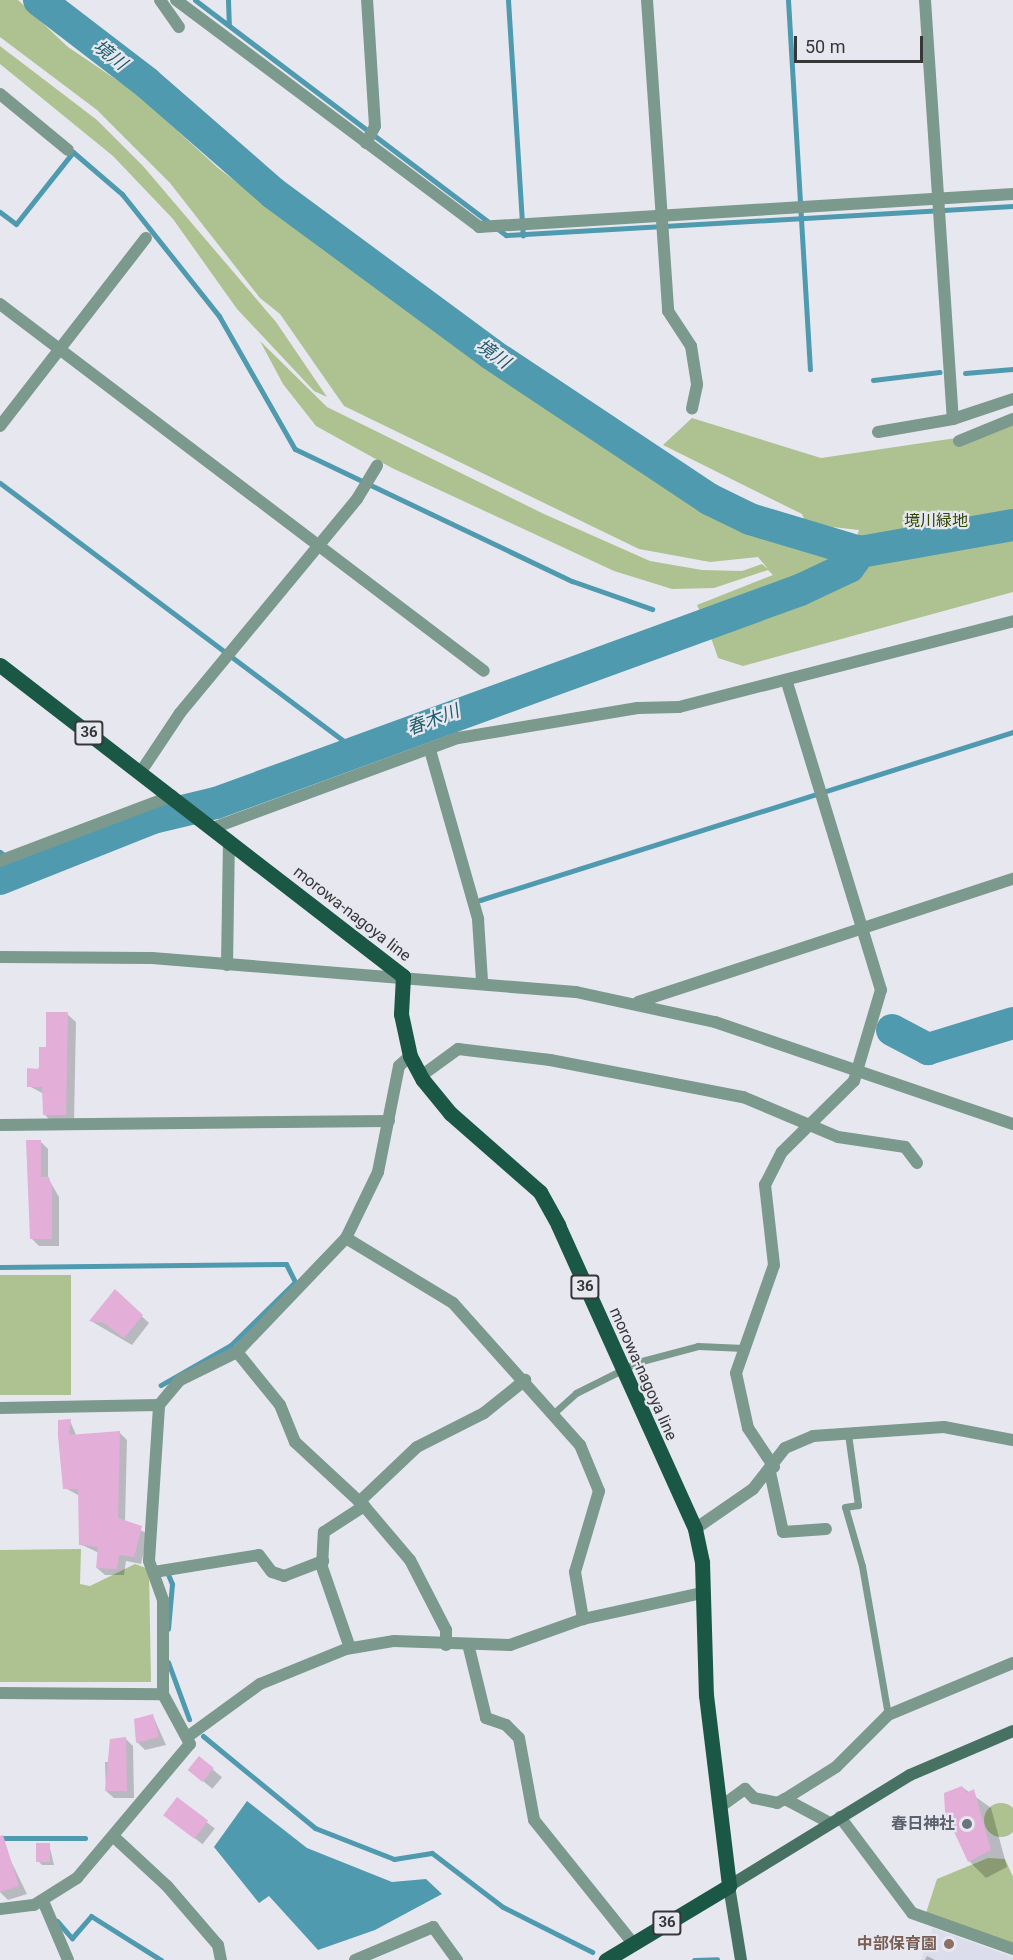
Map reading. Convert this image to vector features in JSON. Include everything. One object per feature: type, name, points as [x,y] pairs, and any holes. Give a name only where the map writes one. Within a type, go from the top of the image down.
[{"type":"main road","name":"morowa-nagoya line","points":[[0,665],[403,976],[401,1014],[410,1056],[421,1076],[450,1113],[540,1192],[619,1369],[695,1529],[702,1562],[701,1593],[729,1886]]},
{"type":"main road","name":"36","points":[[606,1960],[729,1886]]},
{"type":"street","points":[[160,0],[179,27]]},
{"type":"street","points":[[176,0],[479,226],[661,217],[1013,194]]},
{"type":"street","points":[[366,143],[375,126],[367,0]]},
{"type":"street","points":[[647,0],[668,312],[692,346],[697,385],[692,408]]},
{"type":"street","points":[[926,0],[953,419]]},
{"type":"street","points":[[0,94],[68,150]]},
{"type":"street","points":[[0,426],[146,238]]},
{"type":"street","points":[[0,304],[484,671]]},
{"type":"street","points":[[878,432],[953,419],[1013,399]]},
{"type":"street","points":[[959,441],[1013,419]]},
{"type":"street","points":[[140,773],[180,713],[318,546],[377,466]]},
{"type":"street","points":[[210,826],[430,750],[458,738],[638,708],[679,707],[787,683],[1013,621]]},
{"type":"street","points":[[787,683],[881,990],[855,1071],[854,1081],[770,1167],[766,1195],[774,1265],[736,1373],[740,1406],[772,1469],[783,1532],[826,1529]]},
{"type":"street","points":[[430,750],[478,920],[482,981]]},
{"type":"street","points":[[0,861],[175,798]]},
{"type":"street","points":[[227,965],[229,840]]},
{"type":"street","points":[[637,1002],[1013,879]]},
{"type":"street","points":[[0,957],[141,957],[227,965],[482,981],[637,1002],[716,1022],[1013,1124]]},
{"type":"street","points":[[421,1076],[458,1049],[488,1050],[743,1097],[838,1137],[905,1147],[917,1163]]},
{"type":"street","points":[[190,1735],[163,1694],[162,1600],[154,1572],[149,1506],[159,1405],[180,1380],[237,1352],[346,1238],[378,1172],[399,1066],[410,1056]]},
{"type":"street","points":[[0,1125],[389,1121]]},
{"type":"street","points":[[346,1238],[453,1303],[555,1412],[598,1480],[598,1498],[575,1572],[583,1619]]},
{"type":"street","points":[[237,1352],[280,1405],[295,1442],[361,1504],[410,1560],[447,1630],[446,1645]]},
{"type":"street","points":[[350,1648],[322,1561],[324,1532],[361,1504],[417,1447],[484,1413],[525,1380]]},
{"type":"street","points":[[0,1408],[159,1405]]},
{"type":"street","points":[[695,1529],[753,1489],[772,1469],[785,1448],[813,1436],[944,1427],[1013,1440]]},
{"type":"street","points":[[154,1572],[259,1555],[272,1572],[284,1576],[322,1561]]},
{"type":"street","points":[[0,1909],[43,1901],[77,1878],[186,1752],[190,1735],[260,1684],[350,1648],[394,1641],[469,1648],[510,1645],[583,1619],[701,1593]]},
{"type":"street","points":[[469,1648],[486,1718],[506,1725],[519,1738],[534,1820],[633,1943]]},
{"type":"street","points":[[720,1807],[745,1789],[754,1798],[777,1803],[836,1767],[888,1715],[1013,1663]]},
{"type":"street","points":[[0,1693],[163,1694]]},
{"type":"street","points":[[741,1960],[729,1886],[910,1775],[1013,1731]]},
{"type":"street","points":[[785,1799],[835,1820],[912,1913],[1013,1949]]},
{"type":"street","points":[[114,1837],[168,1886],[218,1945],[222,1960]]},
{"type":"street","points":[[43,1901],[68,1960]]},
{"type":"street","points":[[355,1960],[433,1927],[458,1960]]},
{"type":"lane","points":[[555,1412],[619,1369],[682,1349],[744,1348]]},
{"type":"lane","points":[[848,1434],[858,1505],[845,1507],[862,1566],[888,1715]]},
{"type":"shaded area","name":"中部保育園","points":[[933,1928],[1013,1957],[1013,1960],[921,1960]]},
{"type":"green space","points":[[0,0],[18,0],[68,47],[136,93],[218,168],[368,282],[411,304],[571,422],[705,509],[792,543],[834,552],[837,568],[703,618],[697,605],[773,575],[768,570],[714,588],[672,589],[614,571],[392,468],[316,426],[283,384],[260,341],[327,407],[544,514],[650,561],[702,570],[742,571],[762,564],[768,569],[758,557],[710,562],[639,549],[344,406],[280,314],[260,298],[170,183],[97,110],[0,37]]},
{"type":"green space","points":[[0,46],[97,120],[143,166],[276,322],[327,397],[314,391],[237,309],[173,219],[113,156],[0,64]]},
{"type":"green space","name":"境川緑地","points":[[692,418],[821,458],[956,438],[1013,419],[1013,592],[743,666],[718,658],[709,632],[843,580],[859,530],[806,524],[802,514],[663,445]]},
{"type":"green space","points":[[0,1275],[71,1275],[71,1395],[0,1395]]},
{"type":"green space","points":[[81,1549],[80,1584],[90,1586],[135,1564],[149,1569],[151,1682],[0,1682],[0,1550]]},
{"type":"green space","points":[[1001,1803],[1013,1808],[1018,1820],[1013,1832],[1001,1837],[989,1832],[984,1820],[989,1808]]},
{"type":"green space","points":[[988,1858],[1005,1859],[1013,1877],[1013,1944],[926,1913],[937,1879]]},
{"type":"water","points":[[247,1801],[307,1848],[392,1882],[426,1879],[442,1894],[375,1930],[318,1950],[269,1896],[259,1903],[214,1847]]},
{"type":"building","points":[[46,1012],[68,1012],[66,1115],[43,1115],[42,1087],[27,1087],[27,1068],[39,1069],[39,1047],[46,1047]]},
{"type":"building","points":[[26,1140],[41,1140],[41,1177],[49,1177],[52,1188],[52,1239],[30,1239]]},
{"type":"building","points":[[115,1289],[143,1315],[124,1338],[104,1323],[89,1321]]},
{"type":"building","points":[[71,1419],[69,1435],[120,1431],[118,1518],[142,1526],[134,1557],[119,1555],[117,1569],[96,1568],[98,1547],[79,1545],[78,1489],[63,1489],[58,1436],[58,1420]]},
{"type":"building","points":[[153,1714],[159,1737],[136,1743],[134,1719]]},
{"type":"building","points":[[126,1737],[127,1791],[105,1791],[110,1739]]},
{"type":"building","points":[[199,1756],[214,1768],[202,1782],[188,1770]]},
{"type":"building","name":"春日神社","points":[[962,1786],[966,1793],[974,1789],[991,1850],[968,1862],[945,1812],[944,1793]]},
{"type":"building","points":[[177,1797],[208,1820],[194,1839],[163,1815]]},
{"type":"building","points":[[3,1835],[19,1886],[0,1892],[0,1836]]},
{"type":"building","points":[[36,1843],[50,1843],[50,1862],[36,1862]]},
{"type":"waterway","name":"境川","points":[[39,0],[147,83],[273,193],[491,354],[709,499],[750,519],[860,552],[1013,525]]},
{"type":"waterway","points":[[195,0],[506,235],[1013,206]]},
{"type":"waterway","points":[[228,0],[229,25]]},
{"type":"waterway","points":[[508,0],[523,236]]},
{"type":"waterway","points":[[788,0],[810,369]]},
{"type":"waterway","points":[[0,212],[16,224],[73,152],[122,194],[219,316],[295,449],[572,581],[652,609]]},
{"type":"waterway","points":[[965,373],[1013,369]]},
{"type":"waterway","points":[[873,380],[940,372]]},
{"type":"waterway","points":[[0,483],[355,750]]},
{"type":"waterway","name":"春木川","points":[[0,879],[153,818],[216,803],[800,590],[849,567],[860,552]]},
{"type":"waterway","points":[[480,900],[1013,732]]},
{"type":"waterway","points":[[0,852],[23,871]]},
{"type":"waterway","points":[[892,1030],[928,1049],[1013,1023]]},
{"type":"waterway","points":[[0,1267],[286,1264],[295,1282],[231,1345],[161,1385]]},
{"type":"waterway","points":[[167,1572],[172,1584],[168,1629]]},
{"type":"waterway","points":[[168,1662],[189,1719]]},
{"type":"waterway","points":[[203,1736],[315,1828],[394,1859],[432,1853],[503,1907],[592,1952]]},
{"type":"waterway","points":[[0,1838],[85,1838]]},
{"type":"waterway","points":[[57,1921],[72,1938],[91,1916],[161,1960]]},
{"type":"waterway","points":[[694,1960],[717,1959]]},
{"type":"place","name":"春日神社","points":[[967,1824]]},
{"type":"place","name":"中部保育園","points":[[949,1944]]}]
